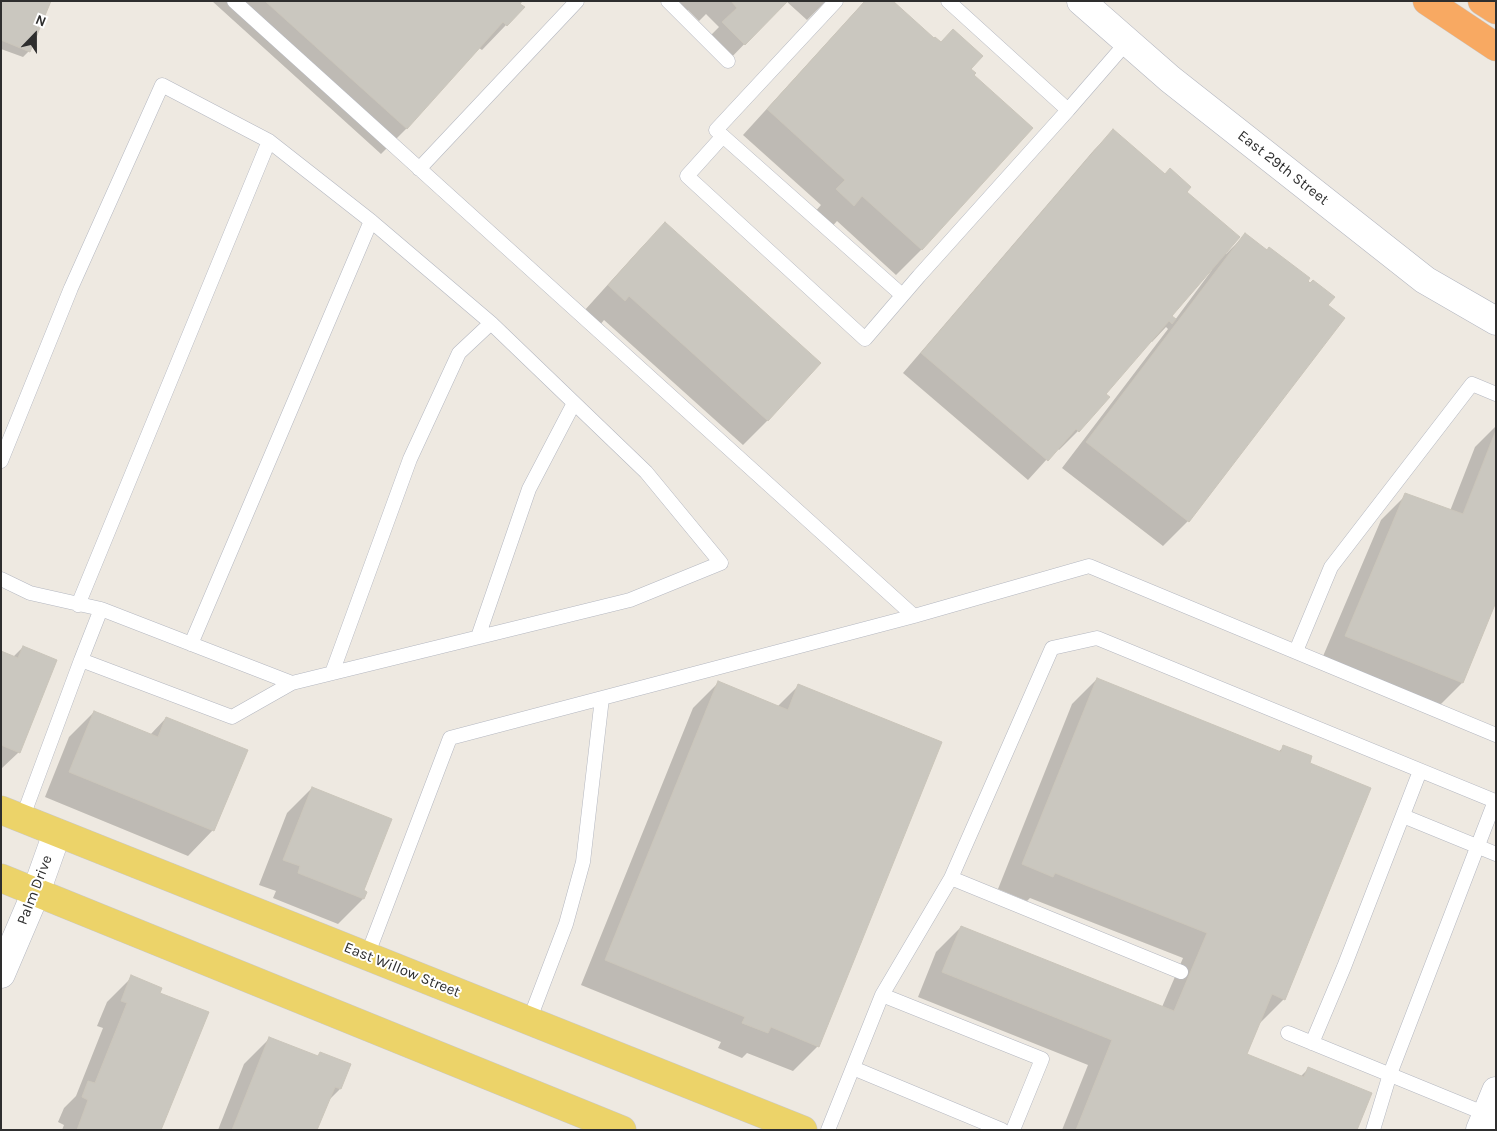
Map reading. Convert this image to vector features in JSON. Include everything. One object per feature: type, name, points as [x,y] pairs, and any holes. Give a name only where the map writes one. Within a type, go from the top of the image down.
[{"type":"highway","points":[[1427,1],[1496,47]]},
{"type":"highway","points":[[1482,1],[1496,10]]},
{"type":"main road","name":"East Willow Street","points":[[12,814],[803,1130]]},
{"type":"main road","points":[[1,878],[622,1130]]},
{"type":"street","name":"East 29th Street","points":[[1081,1],[1170,79],[1425,280],[1496,321]]},
{"type":"street","name":"Palm Drive","points":[[1,974],[36,892],[57,833]]},
{"type":"lane","points":[[234,1],[914,616]]},
{"type":"lane","points":[[419,169],[577,1]]},
{"type":"lane","points":[[668,1],[728,61]]},
{"type":"lane","points":[[836,1],[720,133],[688,176],[866,339],[902,295],[1127,42]]},
{"type":"lane","points":[[948,1],[1068,110]]},
{"type":"lane","points":[[1,461],[71,288],[162,85],[269,141],[372,221],[491,322],[646,472],[721,564],[630,600],[292,683],[232,717],[81,660]]},
{"type":"lane","points":[[720,133],[902,295]]},
{"type":"lane","points":[[78,605],[269,141]]},
{"type":"lane","points":[[191,644],[372,221]]},
{"type":"lane","points":[[332,673],[410,459],[459,353],[491,322]]},
{"type":"lane","points":[[1296,652],[1331,567],[1472,384],[1496,394]]},
{"type":"lane","points":[[478,637],[529,490],[574,403]]},
{"type":"lane","points":[[367,956],[450,738],[914,616],[1089,566],[1496,736]]},
{"type":"lane","points":[[1,579],[30,593],[101,609],[292,683]]},
{"type":"lane","points":[[12,814],[81,660],[101,609]]},
{"type":"lane","points":[[828,1130],[882,995],[951,878],[1052,648],[1096,638],[1495,801],[1390,1074],[1373,1130]]},
{"type":"lane","points":[[529,1021],[566,924],[583,862],[602,698]]},
{"type":"lane","points":[[1312,1043],[1344,967],[1420,771]]},
{"type":"lane","points":[[1403,816],[1496,854]]},
{"type":"lane","points":[[951,878],[1181,972]]},
{"type":"lane","points":[[882,995],[1042,1059],[1013,1130]]},
{"type":"lane","points":[[1288,1033],[1487,1111]]},
{"type":"lane","points":[[853,1068],[1002,1130]]},
{"type":"building","points":[[1,1],[51,1],[30,52],[1,40]]},
{"type":"building","points":[[265,1],[522,1],[520,4],[525,7],[507,26],[503,22],[407,129]]},
{"type":"building","points":[[731,1],[788,1],[745,45],[722,22],[737,8]]},
{"type":"building","points":[[865,1],[893,1],[934,38],[941,42],[953,29],[983,56],[971,69],[976,73],[974,75],[1033,128],[922,250],[862,196],[854,206],[836,189],[845,180],[767,109]]},
{"type":"building","points":[[1113,129],[1165,174],[1170,168],[1191,187],[1187,192],[1240,237],[1172,316],[1176,319],[1172,324],[1169,321],[1106,394],[1110,397],[1079,432],[1076,429],[1048,461],[921,353]]},
{"type":"building","points":[[665,222],[821,363],[768,421],[629,296],[625,301],[608,285]]},
{"type":"building","points":[[1245,233],[1267,250],[1269,247],[1310,278],[1308,281],[1310,283],[1313,280],[1335,297],[1328,305],[1345,318],[1189,522],[1086,442]]},
{"type":"building","points":[[1496,430],[1496,602],[1463,683],[1345,636],[1405,493],[1463,514]]},
{"type":"building","points":[[23,646],[57,660],[20,753],[1,745],[1,651],[18,658]]},
{"type":"building","points":[[1097,678],[1281,752],[1283,745],[1312,756],[1310,763],[1371,788],[1285,1000],[1272,994],[1247,1054],[1304,1077],[1308,1067],[1372,1093],[1357,1130],[1076,1130],[1112,1040],[942,972],[961,926],[1174,1011],[1207,933],[1055,873],[1053,877],[1022,864]]},
{"type":"building","points":[[718,681],[788,710],[798,684],[942,742],[819,1047],[771,1027],[768,1033],[742,1023],[745,1017],[605,960]]},
{"type":"building","points":[[94,711],[158,737],[166,717],[248,750],[214,831],[69,772]]},
{"type":"building","points":[[312,787],[392,819],[364,890],[367,892],[364,899],[298,873],[300,866],[283,860]]},
{"type":"building","points":[[131,975],[162,988],[160,993],[209,1012],[161,1130],[77,1130],[88,1100],[82,1097],[88,1081],[95,1083],[127,1003],[121,1001]]},
{"type":"building","points":[[269,1037],[318,1056],[320,1052],[351,1064],[341,1089],[335,1087],[317,1130],[232,1130]]}]
